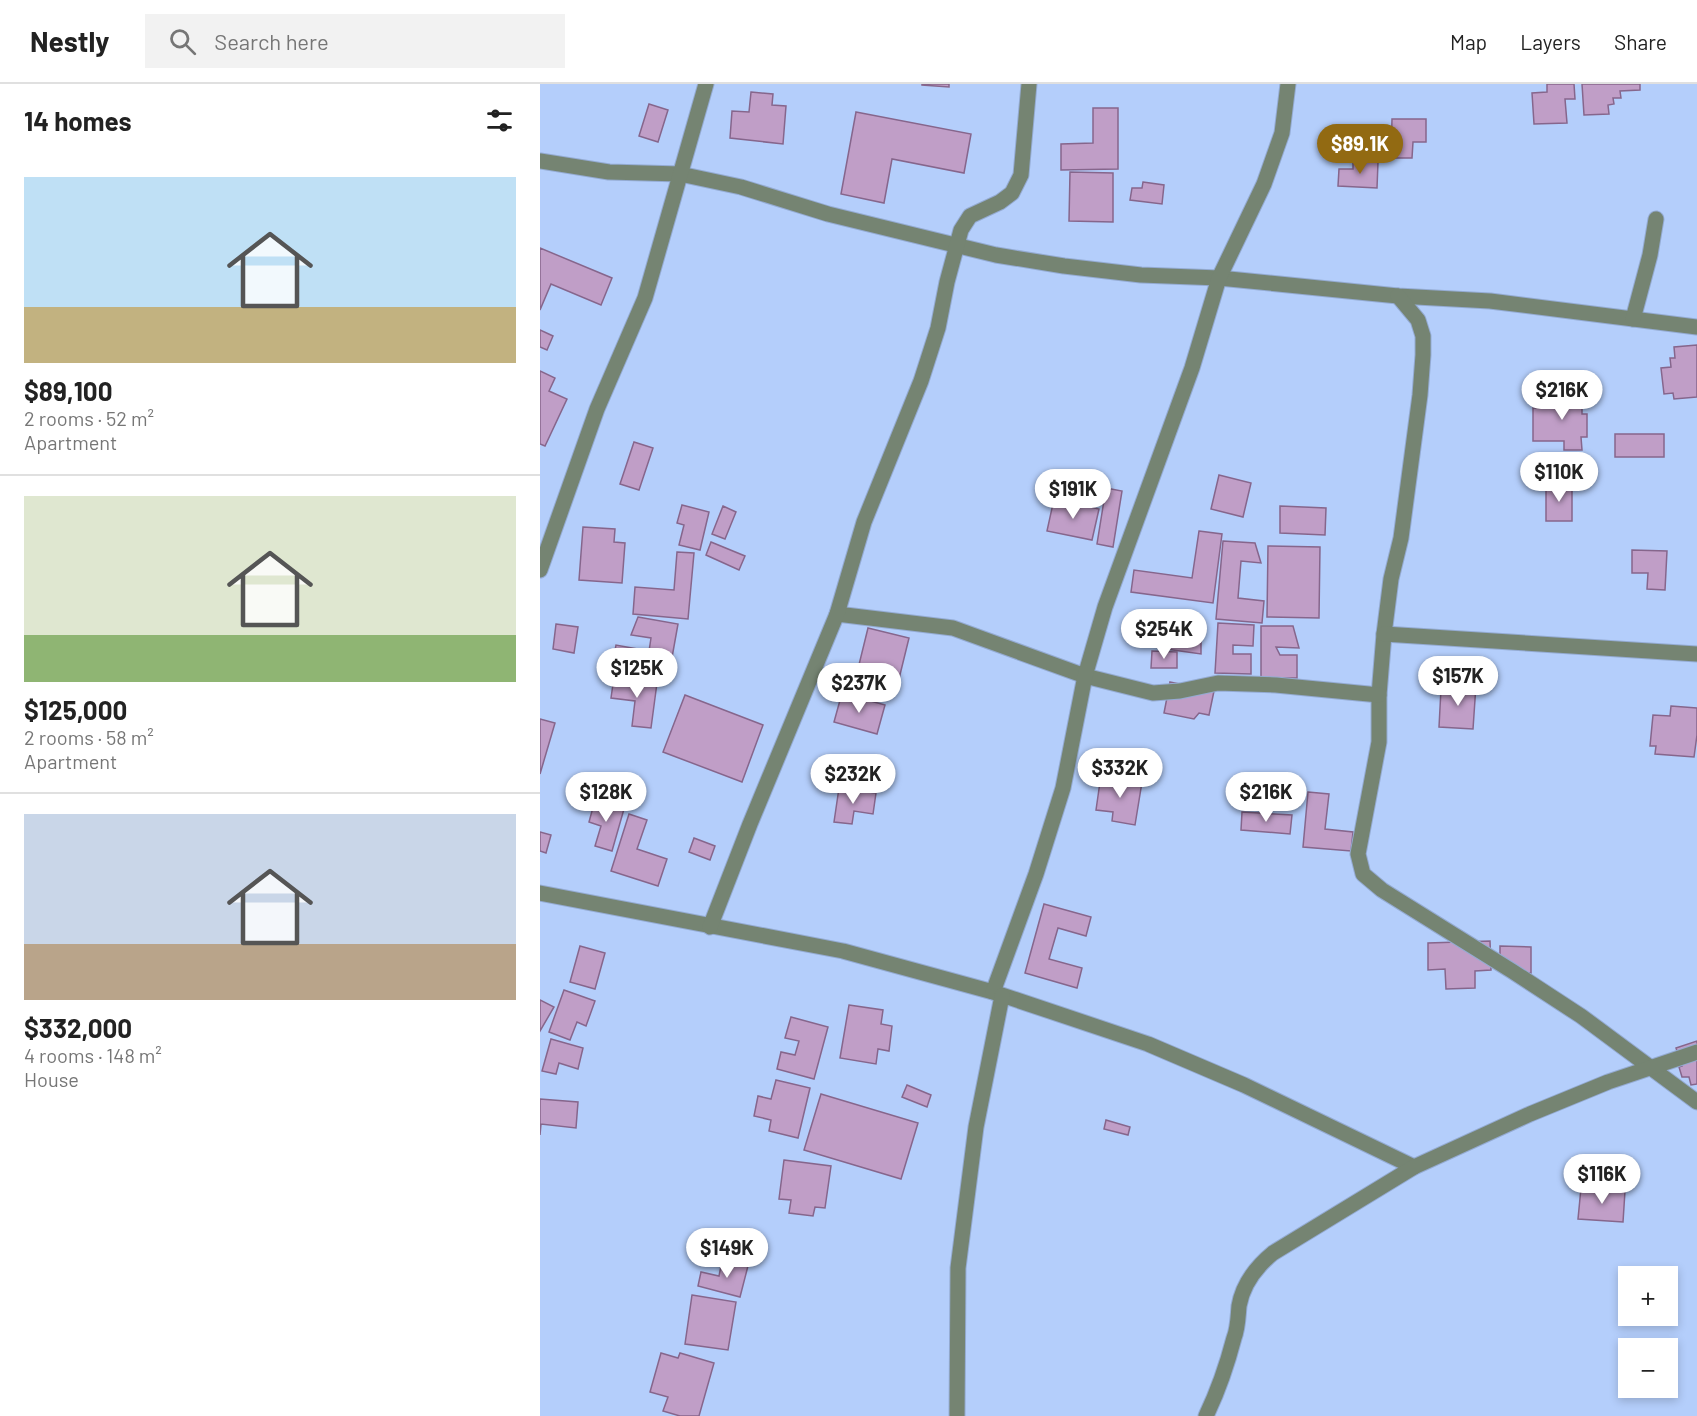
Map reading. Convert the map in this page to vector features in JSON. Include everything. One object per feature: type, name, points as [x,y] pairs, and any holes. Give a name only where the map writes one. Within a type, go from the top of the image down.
[{"type":"street","points":[[540,570],[597,409],[645,298],[706,84]]},
{"type":"street","points":[[710,927],[837,614],[864,522],[921,381],[938,328],[946,282],[961,230],[970,216],[1000,202],[1012,193],[1021,175],[1029,84]]},
{"type":"street","points":[[957,1416],[958,1268],[976,1127],[997,994],[1063,788],[1084,676],[1105,607],[1192,368],[1219,278],[1264,184],[1282,133],[1288,84]]},
{"type":"street","points":[[540,161],[609,172],[680,174],[741,187],[828,214],[996,255],[1130,274],[1219,278],[1398,296],[1490,301],[1697,327]]},
{"type":"street","points":[[1633,320],[1650,255],[1656,219]]},
{"type":"street","points":[[1398,296],[1418,320],[1424,336],[1424,355],[1403,527],[1391,579],[1384,634],[1379,696],[1379,742],[1358,854],[1363,874],[1382,891],[1581,1016],[1697,1102]]},
{"type":"street","points":[[837,614],[953,628],[1084,676],[1153,693],[1180,691],[1218,683],[1276,685],[1379,696]]},
{"type":"street","points":[[1384,634],[1697,654]]},
{"type":"street","points":[[540,893],[843,951],[997,994],[1148,1044],[1244,1085],[1414,1167]]},
{"type":"street","points":[[1206,1416],[1234,1339],[1243,1292],[1251,1275],[1273,1253],[1414,1167],[1530,1114],[1650,1067],[1697,1052]]},
{"type":"building","points":[[949,84],[949,87],[922,85]]},
{"type":"building","points":[[1547,84],[1574,84],[1575,99],[1565,99],[1567,123],[1534,124],[1532,93],[1547,92]]},
{"type":"building","points":[[1582,84],[1640,84],[1640,90],[1620,91],[1621,98],[1613,98],[1614,104],[1608,105],[1609,114],[1584,115]]},
{"type":"building","points":[[751,92],[773,94],[772,105],[786,106],[783,144],[730,138],[732,111],[749,112]]},
{"type":"building","points":[[649,104],[668,110],[658,142],[639,136]]},
{"type":"building","points":[[1093,108],[1118,108],[1118,169],[1061,170],[1061,144],[1093,143]]},
{"type":"building","points":[[856,112],[971,134],[964,173],[892,159],[884,203],[841,194]]},
{"type":"building","points":[[1392,119],[1426,119],[1426,142],[1413,142],[1412,158],[1391,158]]},
{"type":"building","points":[[1353,161],[1378,162],[1377,188],[1338,186],[1339,169],[1353,169]]},
{"type":"building","points":[[1070,172],[1113,173],[1113,222],[1069,221]]},
{"type":"building","points":[[1143,182],[1164,185],[1162,204],[1130,200],[1132,188],[1142,188]]},
{"type":"building","points":[[540,248],[612,278],[601,305],[551,284],[540,310]]},
{"type":"building","points":[[540,330],[553,336],[547,350],[540,347]]},
{"type":"building","points":[[1697,345],[1697,397],[1674,399],[1673,393],[1664,394],[1661,368],[1671,367],[1670,358],[1675,358],[1674,347]]},
{"type":"building","points":[[540,371],[555,378],[549,391],[567,399],[545,446],[540,444]]},
{"type":"building","points":[[1550,392],[1582,392],[1582,414],[1587,414],[1587,437],[1581,437],[1582,450],[1564,450],[1564,441],[1533,441],[1533,408],[1550,408]]},
{"type":"building","points":[[1615,434],[1664,434],[1664,457],[1615,457]]},
{"type":"building","points":[[634,442],[653,448],[639,490],[620,484]]},
{"type":"building","points":[[1219,475],[1251,483],[1243,517],[1211,509]]},
{"type":"building","points":[[1546,486],[1572,486],[1572,521],[1546,521]]},
{"type":"building","points":[[1106,488],[1122,491],[1113,547],[1097,544]]},
{"type":"building","points":[[1054,499],[1099,509],[1092,540],[1047,531]]},
{"type":"building","points":[[682,505],[709,512],[700,550],[679,545],[684,525],[677,523]]},
{"type":"building","points":[[723,506],[736,512],[725,539],[712,534]]},
{"type":"building","points":[[1280,506],[1326,508],[1325,535],[1280,533]]},
{"type":"building","points":[[583,527],[615,529],[614,542],[625,543],[622,583],[579,580]]},
{"type":"building","points":[[1199,531],[1222,534],[1213,603],[1131,592],[1134,570],[1192,578]]},
{"type":"building","points":[[1223,541],[1255,543],[1261,563],[1241,561],[1238,598],[1264,601],[1262,623],[1216,619]]},
{"type":"building","points":[[711,542],[745,556],[739,570],[706,555]]},
{"type":"building","points":[[1268,546],[1320,547],[1319,618],[1267,617]]},
{"type":"building","points":[[1632,550],[1667,551],[1665,590],[1647,589],[1648,573],[1632,573]]},
{"type":"building","points":[[677,552],[694,553],[688,619],[633,614],[635,587],[674,590]]},
{"type":"building","points":[[638,617],[678,624],[668,680],[611,671],[616,645],[649,651],[651,638],[631,635]]},
{"type":"building","points":[[1218,623],[1254,625],[1253,646],[1233,645],[1233,654],[1251,654],[1251,674],[1215,673]]},
{"type":"building","points":[[556,624],[578,627],[574,653],[553,649]]},
{"type":"building","points":[[1261,626],[1293,626],[1299,648],[1276,647],[1280,655],[1297,655],[1297,678],[1261,678]]},
{"type":"building","points":[[868,628],[909,638],[895,695],[854,685]]},
{"type":"building","points":[[1159,630],[1201,635],[1201,654],[1159,648]]},
{"type":"building","points":[[1152,651],[1177,652],[1177,668],[1151,668]]},
{"type":"building","points":[[614,677],[657,683],[651,728],[632,726],[635,701],[611,698]]},
{"type":"building","points":[[1170,682],[1214,691],[1209,715],[1199,713],[1194,719],[1164,713]]},
{"type":"building","points":[[1457,684],[1476,685],[1473,729],[1439,727],[1441,689],[1457,690]]},
{"type":"building","points":[[842,693],[885,705],[877,734],[834,722]]},
{"type":"building","points":[[685,695],[763,725],[742,782],[663,752]]},
{"type":"building","points":[[1671,706],[1697,708],[1694,757],[1655,754],[1656,746],[1650,746],[1653,715],[1670,716]]},
{"type":"building","points":[[540,719],[555,723],[540,774]]},
{"type":"building","points":[[1101,775],[1142,782],[1135,825],[1112,821],[1113,812],[1096,810]]},
{"type":"building","points":[[839,788],[876,793],[873,814],[854,811],[852,824],[834,822]]},
{"type":"building","points":[[1308,792],[1329,794],[1325,829],[1353,832],[1351,851],[1303,847]]},
{"type":"building","points":[[595,800],[624,809],[612,851],[595,846],[601,826],[589,822]]},
{"type":"building","points":[[1242,812],[1292,815],[1290,834],[1241,830]]},
{"type":"building","points":[[629,814],[647,820],[637,849],[667,859],[658,886],[611,871]]},
{"type":"building","points":[[540,832],[551,835],[546,853],[540,851]]},
{"type":"building","points":[[694,838],[715,846],[710,860],[689,852]]},
{"type":"building","points":[[1044,904],[1091,917],[1086,936],[1058,928],[1049,959],[1082,968],[1077,988],[1025,973]]},
{"type":"building","points":[[1490,941],[1491,970],[1475,971],[1475,988],[1446,989],[1445,969],[1428,970],[1428,943]]},
{"type":"building","points":[[580,946],[605,953],[595,989],[570,982]]},
{"type":"building","points":[[1500,946],[1531,947],[1531,973],[1500,972]]},
{"type":"building","points":[[564,990],[595,1001],[586,1026],[577,1022],[570,1040],[549,1032]]},
{"type":"building","points":[[540,1000],[554,1007],[540,1031]]},
{"type":"building","points":[[849,1005],[883,1010],[881,1024],[892,1026],[889,1051],[878,1049],[876,1064],[840,1058]]},
{"type":"building","points":[[791,1017],[828,1027],[814,1079],[777,1069],[781,1052],[795,1055],[799,1041],[785,1038]]},
{"type":"building","points":[[551,1039],[583,1048],[578,1069],[559,1063],[556,1074],[542,1071]]},
{"type":"building","points":[[1697,1041],[1697,1084],[1691,1085],[1689,1077],[1682,1077],[1679,1067],[1682,1066],[1676,1048]]},
{"type":"building","points":[[776,1080],[810,1088],[798,1138],[769,1131],[771,1120],[754,1116],[758,1096],[771,1099]]},
{"type":"building","points":[[907,1085],[931,1095],[927,1107],[902,1097]]},
{"type":"building","points":[[821,1094],[918,1123],[901,1179],[804,1150]]},
{"type":"building","points":[[540,1099],[578,1102],[576,1128],[541,1124],[540,1135]]},
{"type":"building","points":[[1106,1120],[1130,1127],[1128,1135],[1104,1129]]},
{"type":"building","points":[[784,1160],[831,1166],[825,1208],[815,1207],[813,1216],[789,1213],[791,1200],[779,1199]]},
{"type":"building","points":[[1581,1188],[1625,1191],[1623,1222],[1578,1219]]},
{"type":"building","points":[[732,1258],[749,1262],[740,1297],[698,1286],[701,1272],[719,1276],[721,1266],[730,1268]]},
{"type":"building","points":[[692,1295],[736,1302],[728,1350],[685,1344]]},
{"type":"building","points":[[661,1353],[678,1358],[680,1353],[714,1363],[699,1416],[680,1416],[663,1411],[668,1397],[650,1392]]}]
